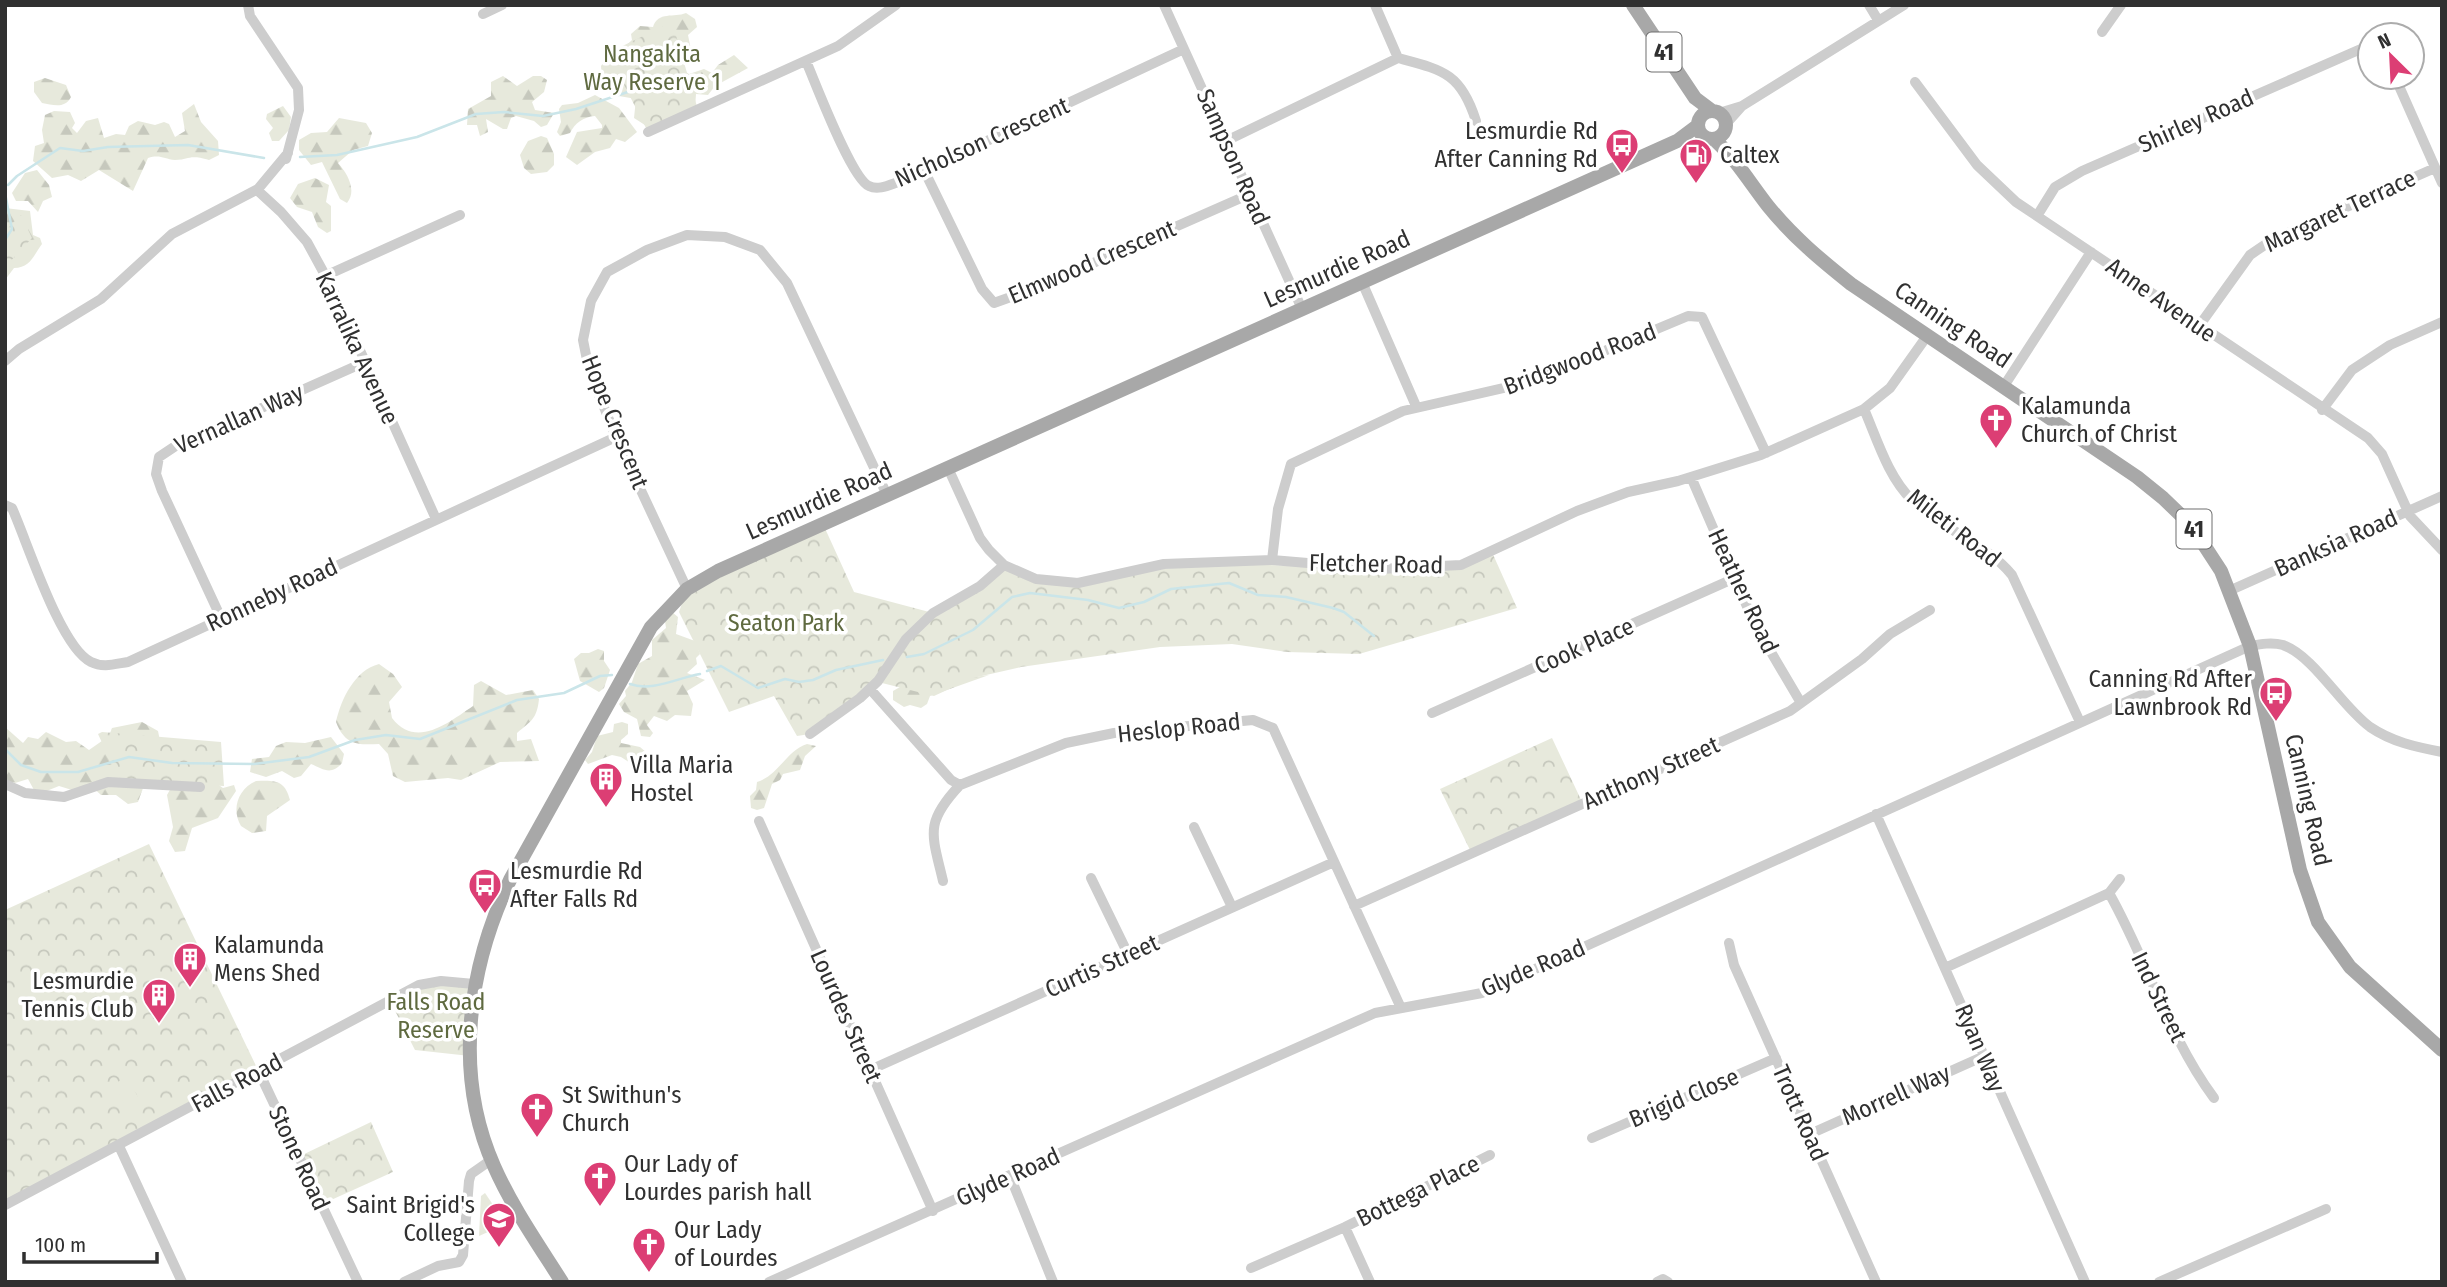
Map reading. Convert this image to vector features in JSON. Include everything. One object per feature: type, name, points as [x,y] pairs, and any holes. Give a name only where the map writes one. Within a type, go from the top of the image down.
[{"type":"main road","name":"41","points":[[1633,5],[1712,124]]},
{"type":"main road","name":"Lesmurdie Road","points":[[562,1282],[515,1206],[491,1160],[474,1091],[470,1056],[474,984],[493,916],[510,880],[651,627],[687,589],[887,495],[1712,124]]},
{"type":"main road","name":"Canning Road","points":[[1712,124],[1766,204],[1807,248],[1927,336],[2004,386],[2163,498],[2199,536],[2231,590],[2250,646],[2300,870],[2318,922],[2350,967],[2442,1050]]},
{"type":"street","points":[[5,361],[19,349],[101,299],[172,234],[260,193],[288,153],[299,110],[298,88],[250,16],[248,5]]},
{"type":"street","points":[[483,14],[502,5]]},
{"type":"street","points":[[648,132],[838,46],[896,5]]},
{"type":"street","name":"Sampson Road","points":[[1164,5],[1302,309]]},
{"type":"street","points":[[1375,5],[1398,58]]},
{"type":"street","points":[[1869,5],[1878,20]]},
{"type":"street","points":[[1712,124],[1903,5]]},
{"type":"street","points":[[2102,32],[2121,5]]},
{"type":"street","name":"Nicholson Crescent","points":[[806,61],[853,169],[866,186],[876,188],[924,170],[1184,49]]},
{"type":"street","name":"Shirley Road","points":[[2037,216],[2055,187],[2082,171],[2356,51]]},
{"type":"street","points":[[1226,141],[1398,58],[1440,69],[1458,81],[1476,121]]},
{"type":"street","name":"Anne Avenue","points":[[1915,82],[1977,165],[2016,202],[2376,446],[2387,464],[2407,511],[2442,550]]},
{"type":"street","points":[[2401,91],[2442,183]]},
{"type":"street","name":"Margaret Terrace","points":[[2199,326],[2250,255],[2272,240],[2435,167]]},
{"type":"street","name":"Elmwood Crescent","points":[[924,170],[982,289],[994,303],[1041,286],[1250,194]]},
{"type":"street","name":"Karralika Avenue","points":[[260,193],[307,242],[436,519]]},
{"type":"street","points":[[325,276],[460,215]]},
{"type":"street","name":"Hope Crescent","points":[[687,589],[589,370],[583,340],[592,301],[607,272],[647,250],[687,235],[725,237],[760,250],[787,283],[887,495]]},
{"type":"street","points":[[2004,386],[2091,252]]},
{"type":"street","points":[[1362,282],[1416,406]]},
{"type":"street","name":"Bridgwood Road","points":[[1272,560],[1278,509],[1291,464],[1416,406],[1530,382],[1688,316],[1702,317],[1766,453]]},
{"type":"street","points":[[2322,410],[2352,370],[2390,345],[2442,322]]},
{"type":"street","name":"Fletcher Road","points":[[948,468],[980,538],[1004,565],[1036,579],[1078,583],[1164,564],[1272,560],[1379,569],[1461,565],[1589,506],[1628,492],[1691,477],[1766,453],[1864,409],[1890,388],[1927,336]]},
{"type":"street","name":"Vernallan Way","points":[[221,618],[162,491],[156,474],[159,457],[173,447],[365,362]]},
{"type":"street","name":"Mileti Road","points":[[1864,409],[1894,476],[1913,502],[1997,558],[2012,575],[2080,722]]},
{"type":"street","name":"Ronneby Road","points":[[5,505],[12,508],[54,610],[88,661],[103,666],[128,662],[617,436]]},
{"type":"street","name":"Heather Road","points":[[1691,477],[1755,625],[1801,703]]},
{"type":"street","name":"Banksia Road","points":[[2231,590],[2442,496]]},
{"type":"street","points":[[810,734],[870,689],[906,639],[933,613],[981,586],[1004,565]]},
{"type":"street","name":"Cook Place","points":[[1432,713],[1735,578]]},
{"type":"street","name":"Anthony Street","points":[[1354,906],[1790,711],[1895,631],[1930,610]]},
{"type":"street","points":[[2250,646],[2269,643],[2284,646],[2302,659],[2371,728],[2404,744],[2442,752]]},
{"type":"street","name":"Glyde Road","points":[[769,1282],[1375,1013],[1482,993],[2250,646]]},
{"type":"street","points":[[870,689],[951,780],[960,785],[943,804],[932,826],[943,881]]},
{"type":"street","name":"Heslop Road","points":[[960,785],[1066,743],[1114,733],[1253,720],[1273,728],[1401,1008]]},
{"type":"street","points":[[5,784],[25,793],[64,797],[108,782],[200,787]]},
{"type":"street","name":"Ryan Way","points":[[1876,814],[1982,1057],[2085,1282]]},
{"type":"street","name":"Lourdes Street","points":[[759,821],[933,1211]]},
{"type":"street","points":[[1194,827],[1232,907]]},
{"type":"street","name":"Curtis Street","points":[[870,1070],[1334,862]]},
{"type":"street","points":[[1091,878],[1128,954]]},
{"type":"street","points":[[1945,968],[2109,893],[2120,879]]},
{"type":"street","name":"Ind Street","points":[[2109,893],[2166,1015],[2200,1079],[2214,1098]]},
{"type":"street","name":"Trott Road","points":[[1729,943],[1734,965],[1876,1282]]},
{"type":"street","name":"Falls Road","points":[[5,1205],[419,985],[441,981],[474,984]]},
{"type":"street","name":"Morrell Way","points":[[1810,1134],[1982,1057]]},
{"type":"street","name":"Brigid Close","points":[[1592,1138],[1776,1058]]},
{"type":"street","name":"Stone Road","points":[[259,1072],[358,1282]]},
{"type":"street","points":[[119,1146],[182,1282]]},
{"type":"street","name":"Bottega Place","points":[[1251,1268],[1345,1227],[1490,1155]]},
{"type":"street","points":[[404,1282],[438,1266],[460,1262],[463,1255],[471,1174],[491,1160]]},
{"type":"street","points":[[1010,1176],[1053,1282]]},
{"type":"street","points":[[2160,1282],[2326,1209]]},
{"type":"street","name":"Bottega Place","points":[[1345,1227],[1370,1282]]},
{"type":"street","points":[[1657,1282],[1663,1279],[1668,1282]]},
{"type":"green space","name":"Nangakita Way Reserve 1","points":[[686,13],[695,19],[697,27],[688,35],[691,50],[682,59],[684,71],[689,74],[704,69],[712,73],[718,65],[734,55],[748,68],[715,86],[708,95],[696,94],[695,108],[648,127],[634,118],[636,99],[619,96],[613,85],[602,80],[601,66],[632,40],[631,34],[640,26],[653,27],[662,17]]},
{"type":"green space","name":"Nangakita Way Reserve 1","points":[[672,22],[698,110],[648,132],[608,53]]},
{"type":"green space","points":[[503,76],[517,86],[533,76],[541,76],[547,80],[544,92],[532,102],[535,110],[554,113],[547,125],[541,127],[534,121],[516,116],[511,118],[507,129],[503,129],[486,119],[488,132],[480,136],[477,125],[467,125],[468,109],[491,96],[491,82]]},
{"type":"green space","points":[[45,78],[66,85],[71,97],[68,101],[58,105],[42,103],[34,92],[34,82]]},
{"type":"green space","points":[[595,95],[619,108],[637,132],[625,142],[616,139],[610,148],[595,152],[577,165],[566,157],[577,132],[602,128],[602,125],[595,116],[587,118],[574,126],[570,133],[560,136],[557,132],[561,122],[559,109],[562,105],[578,103]]},
{"type":"green space","points":[[194,104],[201,122],[218,141],[219,155],[209,160],[197,157],[175,160],[148,158],[133,191],[99,170],[81,181],[68,175],[52,178],[33,161],[35,146],[44,143],[42,130],[45,115],[54,111],[70,112],[75,123],[72,128],[77,133],[86,121],[98,118],[104,138],[116,134],[125,135],[129,126],[138,121],[155,125],[164,122],[169,124],[175,137],[185,131],[182,113]]},
{"type":"green space","points":[[283,106],[291,117],[289,130],[279,141],[272,141],[269,133],[273,128],[266,119],[267,114]]},
{"type":"green space","points":[[339,118],[366,123],[372,133],[368,146],[353,150],[338,163],[350,183],[351,193],[347,203],[340,199],[322,162],[311,165],[299,150],[299,140],[311,133],[327,132]]},
{"type":"green space","points":[[541,136],[547,138],[554,154],[554,165],[547,172],[531,174],[524,168],[520,155],[528,141]]},
{"type":"green space","points":[[37,170],[49,185],[52,197],[43,201],[38,212],[28,201],[16,201],[12,193],[25,173]]},
{"type":"green space","points":[[315,178],[329,185],[326,202],[331,206],[331,231],[327,233],[318,227],[312,212],[297,207],[290,198],[298,184]]},
{"type":"green space","points":[[5,208],[30,211],[33,235],[40,238],[42,244],[28,263],[14,268],[5,280]]},
{"type":"green space","points":[[21,215],[32,238],[5,267],[5,231]]},
{"type":"green space","name":"Seaton Park","points":[[823,524],[854,592],[933,613],[1004,565],[1036,579],[1078,583],[1110,575],[1218,563],[1379,569],[1461,565],[1491,550],[1517,608],[1359,654],[1287,652],[1232,644],[1160,647],[1021,667],[973,678],[934,696],[878,682],[810,734],[797,736],[774,696],[729,712],[679,612],[687,589]]},
{"type":"green space","points":[[672,612],[678,617],[676,634],[695,641],[700,654],[696,658],[697,664],[687,673],[705,680],[687,691],[693,704],[691,716],[675,715],[667,721],[654,716],[647,725],[653,733],[650,737],[641,736],[637,719],[624,712],[619,704],[626,696],[625,691],[632,682],[638,664],[652,656],[652,640],[666,628],[665,621]]},
{"type":"green space","points":[[598,649],[604,651],[604,661],[610,670],[604,688],[599,692],[580,681],[574,659],[581,653]]},
{"type":"green space","points":[[379,664],[393,674],[402,687],[389,702],[392,718],[411,732],[432,730],[473,706],[474,685],[481,681],[506,695],[533,690],[539,699],[537,711],[517,733],[517,741],[531,739],[539,761],[500,762],[461,780],[448,778],[405,782],[393,776],[388,754],[379,744],[353,742],[343,735],[336,722],[350,687],[363,672]]},
{"type":"green space","points":[[989,675],[930,696],[927,704],[921,708],[910,705],[904,707],[893,700],[893,691],[900,687]]},
{"type":"green space","points":[[142,722],[158,731],[160,741],[138,802],[128,804],[116,795],[101,795],[89,784],[72,790],[59,786],[44,792],[34,790],[28,779],[15,783],[5,781],[5,727],[23,743],[28,737],[38,739],[46,732],[66,742],[76,741],[89,750],[109,736],[112,728]]},
{"type":"green space","points":[[614,724],[628,724],[628,734],[621,743],[640,747],[654,759],[646,773],[621,757],[612,755],[588,764],[585,760],[592,752],[597,736],[613,732]]},
{"type":"green space","points":[[102,732],[221,742],[224,786],[120,781],[98,734]]},
{"type":"green space","points":[[331,737],[344,754],[342,763],[334,769],[327,770],[311,764],[301,776],[294,778],[282,771],[266,777],[250,772],[252,759],[269,757],[276,746],[286,742],[305,743]]},
{"type":"green space","points":[[1552,738],[1583,804],[1472,854],[1440,789]]},
{"type":"green space","points":[[807,744],[816,746],[805,756],[800,770],[783,774],[780,780],[772,784],[764,808],[751,808],[750,796],[756,790],[757,782],[765,779],[793,752]]},
{"type":"green space","points":[[213,781],[223,788],[234,785],[236,791],[218,818],[192,828],[185,851],[175,852],[169,841],[173,827],[167,795],[171,788]]},
{"type":"green space","points":[[256,781],[282,785],[290,800],[267,816],[266,831],[252,833],[241,826],[237,806],[241,794]]},
{"type":"green space","points":[[149,844],[259,1072],[5,1205],[5,910]]},
{"type":"green space","name":"Falls Road Reserve","points":[[474,984],[470,1056],[415,1050],[390,1001],[419,985]]},
{"type":"green space","points":[[127,1077],[143,1106],[129,1113],[114,1084]]},
{"type":"green space","points":[[371,1122],[393,1172],[320,1205],[298,1157]]},
{"type":"green space","points":[[485,1193],[506,1224],[479,1236],[481,1196]]},
{"type":"waterway","points":[[300,157],[337,155],[417,137],[476,114],[504,112],[543,116],[576,109],[643,87],[670,84]]},
{"type":"waterway","points":[[8,185],[17,176],[60,148],[83,151],[108,147],[188,145],[264,158]]},
{"type":"waterway","points":[[5,193],[12,229],[5,240]]},
{"type":"waterway","points":[[907,657],[924,654],[973,630],[1012,597],[1030,593],[1088,600],[1119,608],[1144,602],[1171,589],[1229,583],[1258,595],[1286,597],[1344,612],[1374,636]]},
{"type":"waterway","points":[[707,671],[721,666],[758,688],[785,679],[799,682],[813,680],[836,670],[883,660]]},
{"type":"waterway","points":[[630,684],[656,685],[700,674]]},
{"type":"waterway","points":[[5,749],[21,765],[41,772],[78,772],[129,757],[172,763],[254,764],[309,757],[355,740],[386,735],[420,739],[517,700],[564,693],[600,676],[612,675]]},
{"type":"place","name":"Lesmurdie Rd After Canning Rd","points":[[1622,175]]},
{"type":"place","name":"Caltex","points":[[1696,185]]},
{"type":"place","name":"Kalamunda Church of Christ","points":[[1996,450]]},
{"type":"place","name":"Canning Rd After Lawnbrook Rd","points":[[2276,723]]},
{"type":"place","name":"Villa Maria Hostel","points":[[606,809]]},
{"type":"place","name":"Lesmurdie Rd After Falls Rd","points":[[485,915]]},
{"type":"place","name":"Kalamunda Mens Shed","points":[[190,989]]},
{"type":"place","name":"Lesmurdie Tennis Club","points":[[159,1025]]},
{"type":"place","name":"St Swithun's Church","points":[[537,1139]]},
{"type":"place","name":"Our Lady of Lourdes parish hall","points":[[600,1208]]},
{"type":"place","name":"Saint Brigid's College","points":[[499,1249]]},
{"type":"place","name":"Our Lady of Lourdes","points":[[649,1274]]}]
